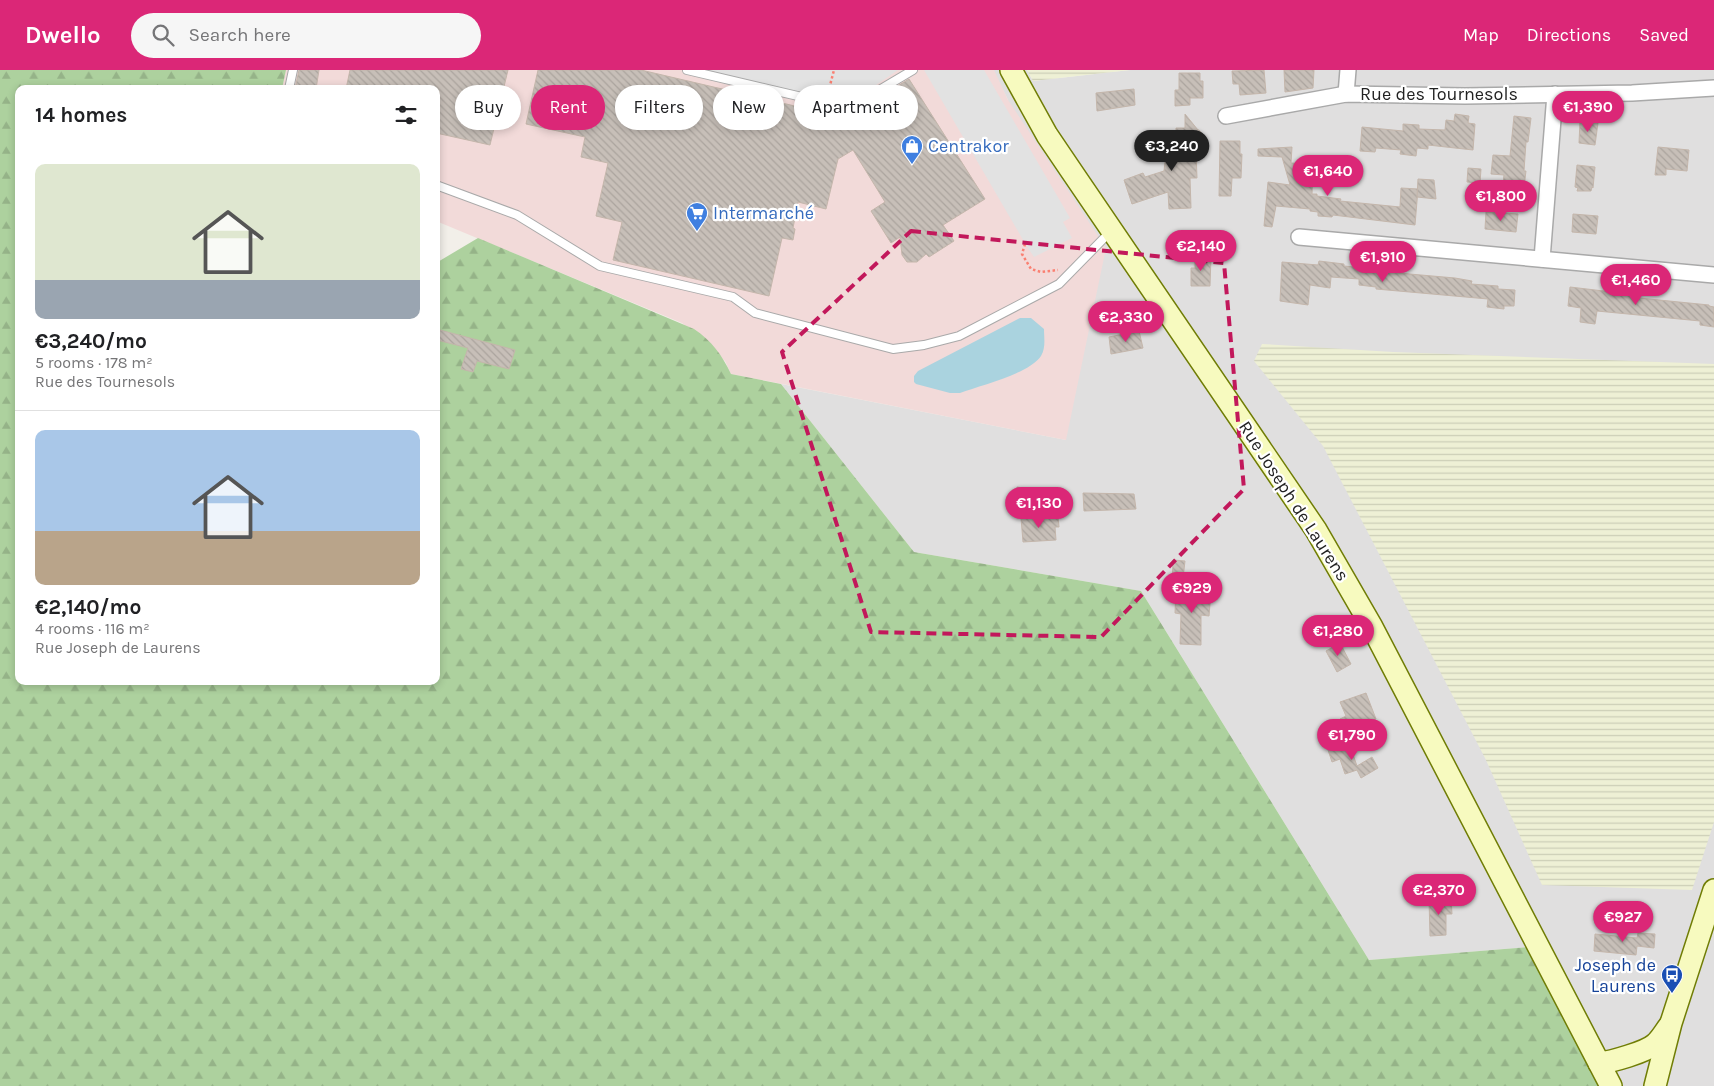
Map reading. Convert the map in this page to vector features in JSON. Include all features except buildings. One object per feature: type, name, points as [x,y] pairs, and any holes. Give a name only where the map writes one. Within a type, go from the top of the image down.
[{"type":"main road","name":"Rue Joseph de Laurens","points":[[1011,70],[1047,135],[1316,530],[1372,628],[1611,1086]]},
{"type":"main road","points":[[1655,1086],[1671,1023],[1714,890]]},
{"type":"main road","points":[[1599,1062],[1608,1062],[1655,1045],[1671,1023]]},
{"type":"street","points":[[1346,94],[1348,70]]},
{"type":"street","name":"Rue des Tournesols","points":[[1226,116],[1346,94],[1465,96],[1632,93],[1714,88]]},
{"type":"street","points":[[1542,259],[1555,94]]},
{"type":"street","points":[[1299,237],[1714,275]]},
{"type":"lane","points":[[290,85],[293,70]]},
{"type":"lane","points":[[687,70],[849,108],[913,70]]},
{"type":"lane","points":[[440,186],[516,214],[600,266],[733,296],[755,313],[893,349],[924,345],[959,336],[1059,284],[1111,230]]},
{"type":"path","points":[[1025,244],[1022,254],[1031,269],[1041,272],[1064,268],[1083,259]]},
{"type":"highlighted area","points":[[911,231],[1224,263],[1244,489],[1101,637],[871,632],[782,352]]},
{"type":"shaded area","points":[[286,70],[994,70],[1008,100],[1106,248],[1066,440],[731,374],[725,361],[682,323],[440,223],[440,85],[283,85]]},
{"type":"shaded area","points":[[687,70],[898,70],[876,85],[794,85],[794,95],[784,93],[784,85],[751,85]]},
{"type":"shaded area","points":[[924,70],[984,70],[1070,218],[1063,222],[1072,238],[1034,257]]},
{"type":"shaded area","points":[[993,70],[1027,70],[1033,81],[1130,70],[1714,70],[1714,1086],[1600,1086],[1530,947],[1369,960],[1141,591],[914,552],[781,384],[1066,440],[1008,100]]},
{"type":"green space","points":[[0,70],[286,70],[283,85],[15,85],[15,685],[440,685],[440,261],[478,238],[694,329],[716,349],[731,374],[781,384],[914,552],[1141,591],[1369,960],[1530,947],[1600,1086],[0,1086]]},
{"type":"green space","points":[[1027,70],[1130,70],[1033,81]]},
{"type":"green space","points":[[1262,344],[1393,352],[1714,364],[1714,822],[1692,890],[1542,885],[1485,758],[1323,446],[1254,361]]},
{"type":"water","points":[[1020,318],[1031,318],[1044,329],[1043,353],[1026,368],[1016,374],[960,393],[950,393],[914,382],[914,376],[918,371]]},
{"type":"place","name":"Centrakor","points":[[912,165]]},
{"type":"place","name":"Intermarché","points":[[697,232]]},
{"type":"place","name":"Joseph de Laurens","points":[[1672,994]]}]
